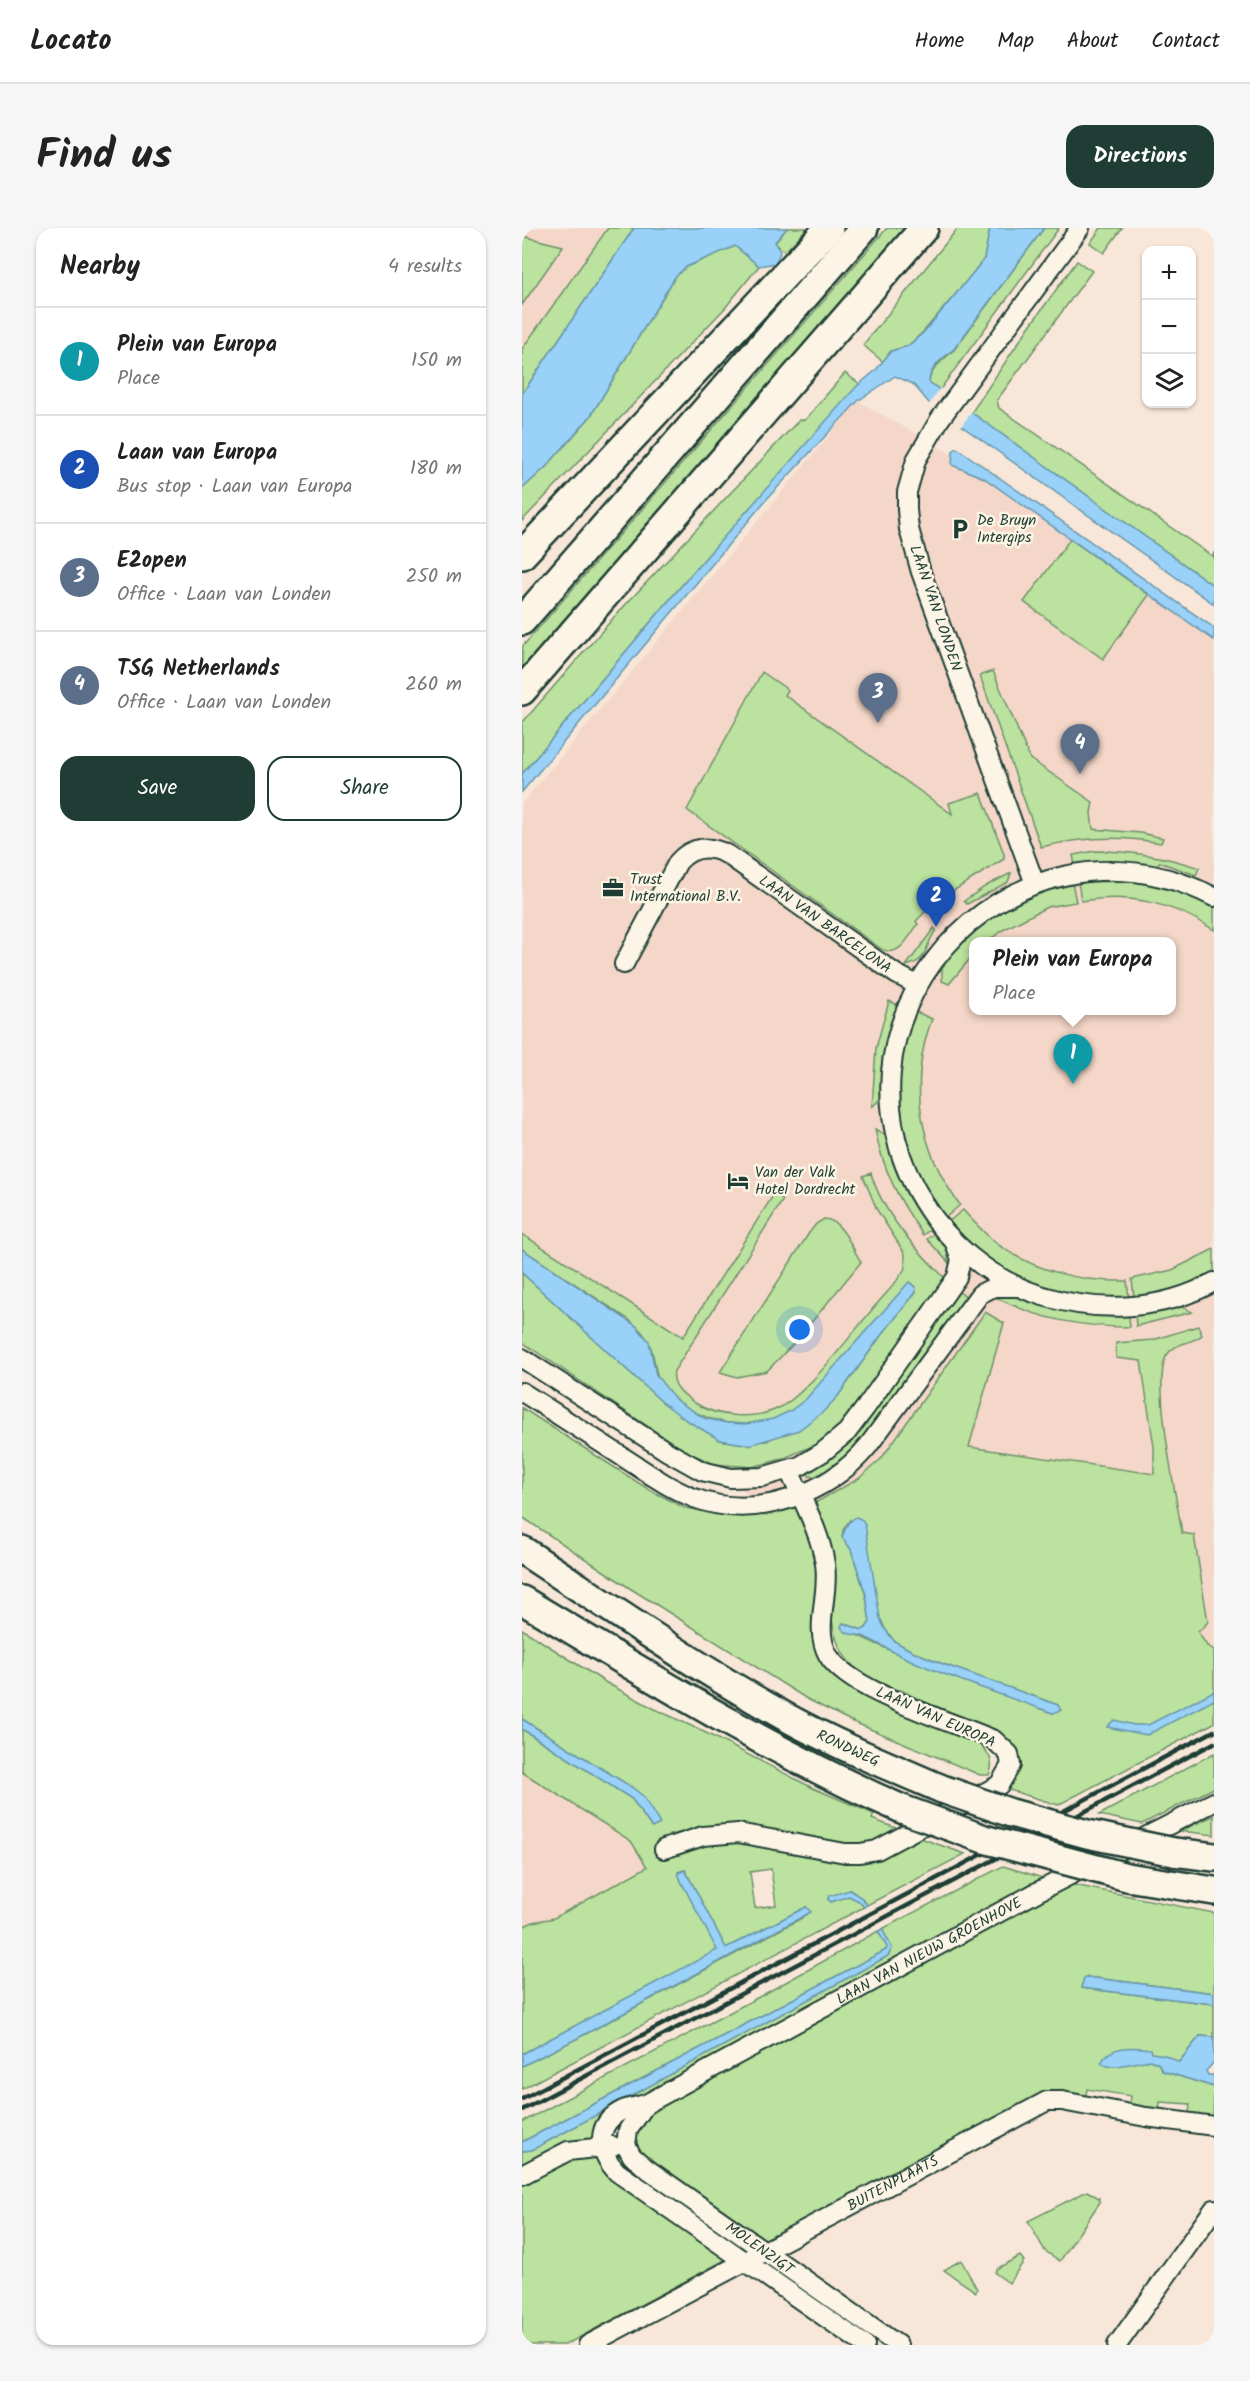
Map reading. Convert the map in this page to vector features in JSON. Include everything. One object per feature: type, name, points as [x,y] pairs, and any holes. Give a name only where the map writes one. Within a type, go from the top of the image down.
[{"type":"highway","points":[[522,555],[829,228]]},
{"type":"highway","points":[[522,621],[864,228]]},
{"type":"highway","points":[[522,691],[924,228]]},
{"type":"highway","name":"RONDWEG","points":[[522,1550],[761,1702],[819,1734],[942,1789],[1011,1813],[1087,1834],[1174,1852],[1214,1857]]},
{"type":"highway","points":[[522,1599],[726,1722],[818,1771],[902,1809],[984,1839],[1127,1877],[1214,1892]]},
{"type":"street","name":"LAAN VAN LONDEN","points":[[1035,884],[921,572],[909,529],[907,492],[916,460],[940,419],[1080,228]]},
{"type":"street","name":"LAAN VAN BARCELONA","points":[[624,964],[678,862],[688,853],[709,848],[728,855],[897,974],[917,985]]},
{"type":"street","points":[[1214,897],[1159,876],[1129,872],[1082,873],[1035,884],[998,901],[966,925],[936,957],[917,985],[905,1014],[894,1054],[891,1082],[893,1117],[899,1144],[915,1188],[933,1217],[955,1243],[990,1271],[1018,1287],[1061,1302],[1083,1306],[1128,1307],[1168,1300],[1214,1282]]},
{"type":"street","points":[[522,1358],[668,1452],[702,1471],[716,1476],[739,1478],[762,1477],[789,1470],[813,1459],[834,1443],[866,1407],[957,1277],[961,1259],[955,1243]]},
{"type":"street","points":[[522,1392],[660,1480],[694,1498],[722,1505],[748,1506],[800,1495],[833,1479],[860,1456],[980,1294],[994,1287],[1018,1287]]},
{"type":"street","name":"LAAN VAN EUROPA","points":[[664,1849],[703,1836],[738,1833],[844,1853],[869,1852],[921,1828],[999,1785],[1010,1769],[1009,1754],[994,1740],[874,1691],[834,1663],[825,1649],[822,1629],[826,1591],[825,1563],[817,1534],[789,1470]]},
{"type":"street","name":"LAAN VAN NIEUW GROENHOVE","points":[[602,2147],[601,2135],[608,2121],[623,2110],[646,2104],[1037,1892],[1214,1802]]},
{"type":"street","name":"BUITENPLAATS","points":[[588,2345],[1047,2101],[1062,2101],[1146,2117],[1214,2126]]},
{"type":"street","name":"LAAN VAN NIEUW GROENHOVE","points":[[626,2145],[628,2130],[646,2104]]},
{"type":"street","points":[[522,2175],[568,2151],[626,2145]]},
{"type":"street","name":"MOLENZIGT","points":[[626,2145],[632,2156],[646,2168],[898,2345]]},
{"type":"street","name":"MOLENZIGT","points":[[602,2147],[608,2163],[617,2172],[865,2345]]},
{"type":"street","points":[[1117,2345],[1214,2209]]},
{"type":"shaded area","points":[[522,228],[663,228],[522,405]]},
{"type":"shaded area","points":[[858,401],[962,460],[1214,637],[1214,1691],[850,1611],[588,1315],[522,1259],[522,803]]},
{"type":"shaded area","points":[[522,1772],[631,1841],[647,1867],[554,1918],[533,1922],[522,1927]]},
{"type":"green space","points":[[608,228],[634,228],[522,394],[522,349]]},
{"type":"green space","points":[[787,228],[807,228],[785,252],[775,243]]},
{"type":"green space","points":[[887,228],[905,228],[522,668],[522,647]]},
{"type":"green space","points":[[958,228],[990,228],[984,259],[924,331],[908,346],[891,351],[883,362],[863,345]]},
{"type":"green space","points":[[1044,228],[1059,228],[939,391],[929,382],[932,373],[938,364],[954,350]]},
{"type":"green space","points":[[1101,228],[1122,228],[1104,253],[1090,243]]},
{"type":"green space","points":[[522,236],[563,246],[522,305]]},
{"type":"green space","points":[[735,246],[759,266],[725,308],[522,521],[522,489],[546,467],[590,417],[675,277],[685,267]]},
{"type":"green space","points":[[1077,261],[1092,271],[997,400],[999,408],[1212,556],[1214,553],[1214,586],[971,413]]},
{"type":"green space","points":[[845,373],[860,384],[694,571],[522,774],[522,723],[615,616],[799,420],[805,420]]},
{"type":"green space","points":[[1070,539],[1149,595],[1103,659],[1024,602]]},
{"type":"green space","points":[[993,671],[1030,759],[1093,802],[1091,813],[1093,829],[1141,833],[1163,838],[1161,843],[1101,838],[1041,847],[980,676]]},
{"type":"green space","points":[[762,672],[788,690],[785,695],[952,814],[949,803],[981,793],[1004,859],[950,893],[947,890],[916,921],[918,924],[902,946],[897,949],[886,951],[880,948],[687,810]]},
{"type":"green space","points":[[1095,851],[1148,855],[1199,868],[1196,875],[1159,862],[1157,868],[1116,863],[1075,865],[1073,855]]},
{"type":"green space","points":[[1011,873],[1008,882],[967,904],[964,901],[986,886]]},
{"type":"green space","points":[[1139,881],[1198,898],[1214,906],[1214,930],[1183,913],[1150,902],[1116,898],[1081,901],[1078,882]]},
{"type":"green space","points":[[1072,882],[1076,902],[1047,907],[993,937],[969,937],[969,960],[949,984],[942,981],[944,959],[966,935],[1016,901]]},
{"type":"green space","points":[[934,928],[936,930],[923,957],[906,966]]},
{"type":"green space","points":[[889,1001],[898,1005],[887,1050],[883,1096],[872,1107],[876,1048]]},
{"type":"green space","points":[[914,1011],[932,1019],[920,1067],[922,1115],[927,1139],[946,1184],[960,1205],[945,1218],[923,1184],[908,1144],[903,1122],[900,1101],[901,1061]]},
{"type":"green space","points":[[875,1129],[887,1136],[905,1184],[932,1228],[923,1235],[906,1210],[887,1172]]},
{"type":"green space","points":[[871,1173],[876,1188],[892,1217],[912,1244],[946,1279],[851,1417],[824,1441],[782,1459],[752,1467],[714,1464],[683,1450],[522,1342],[522,1273],[662,1402],[720,1440],[750,1445],[767,1441],[838,1396],[880,1337],[916,1292],[912,1284],[909,1283],[805,1401],[791,1411],[760,1423],[727,1423],[696,1412],[669,1393],[657,1375],[652,1350],[640,1330],[628,1319],[522,1249],[522,1234],[683,1337],[774,1194],[783,1200],[674,1371],[676,1386],[695,1403],[714,1412],[748,1416],[779,1408],[802,1390],[840,1349],[902,1274],[905,1268],[905,1254],[877,1210],[863,1176]]},
{"type":"green space","points":[[963,1210],[996,1243],[1010,1253],[1058,1273],[1092,1279],[1127,1281],[1129,1299],[1084,1298],[1059,1293],[1041,1288],[1006,1272],[975,1249],[948,1222]]},
{"type":"green space","points":[[824,1219],[830,1220],[841,1229],[861,1262],[796,1341],[767,1371],[737,1377],[720,1372],[809,1233],[816,1224]]},
{"type":"green space","points":[[935,1233],[946,1246],[949,1263],[927,1239]]},
{"type":"green space","points":[[1214,1249],[1214,1272],[1178,1288],[1134,1298],[1132,1279],[1172,1270]]},
{"type":"green space","points":[[959,1292],[968,1298],[862,1444],[817,1477],[809,1476],[808,1468],[861,1428]]},
{"type":"green space","points":[[1001,1294],[1074,1312],[1129,1316],[1130,1327],[1077,1323],[1043,1316],[993,1296]]},
{"type":"green space","points":[[1180,1306],[1192,1312],[1136,1326],[1135,1314]]},
{"type":"green space","points":[[985,1312],[1004,1323],[969,1447],[1154,1474],[1154,1447],[1141,1361],[1116,1358],[1116,1343],[1153,1340],[1198,1326],[1202,1335],[1179,1345],[1167,1355],[1163,1368],[1163,1414],[1182,1533],[1194,1535],[1208,1622],[1198,1632],[1207,1646],[1214,1650],[1214,1723],[1058,1805],[1003,1788],[1010,1782],[994,1738],[901,1690],[889,1688],[871,1679],[855,1668],[844,1656],[837,1641],[831,1609],[827,1550],[815,1503],[858,1479],[881,1459]],"holes":[[[850,1520],[880,1618],[894,1641],[912,1651],[1058,1705],[1053,1713],[918,1663],[857,1635],[843,1623],[862,1630],[870,1622],[866,1596],[851,1549],[842,1537],[843,1530]]]},
{"type":"green space","points":[[522,1408],[648,1489],[685,1508],[731,1515],[748,1515],[765,1514],[787,1507],[797,1508],[810,1536],[817,1570],[817,1649],[826,1668],[870,1694],[979,1744],[990,1758],[989,1775],[980,1775],[851,1721],[807,1699],[628,1587],[522,1517]]},
{"type":"green space","points":[[522,1629],[605,1682],[653,1708],[813,1788],[874,1814],[872,1819],[904,1831],[868,1847],[731,1828],[690,1831],[669,1835],[672,1852],[731,1841],[837,1857],[915,1836],[965,1854],[867,1905],[863,1899],[850,1890],[828,1899],[831,1902],[849,1896],[859,1901],[864,1907],[522,2089],[522,2066],[802,1918],[806,1907],[726,1948],[685,1870],[678,1872],[718,1950],[522,2054],[522,1927],[533,1922],[554,1918],[647,1867],[631,1841],[522,1772],[522,1729],[632,1799],[652,1828],[633,1788],[522,1719]],"holes":[[[771,1869],[776,1905],[755,1908],[750,1872]]]},
{"type":"green space","points":[[1214,1753],[1214,1788],[1142,1824],[1099,1815]]},
{"type":"green space","points":[[1213,1816],[1214,1835],[1180,1831]]},
{"type":"green space","points":[[1003,1866],[1043,1878],[654,2090],[588,2142],[522,2166],[522,2151],[532,2150],[888,1956],[892,1948],[882,1929]]},
{"type":"green space","points":[[1069,1884],[1214,1913],[1214,1993],[1087,1977],[1084,1978],[1081,1988],[1214,2004],[1214,2037],[1200,2036],[1179,2062],[1160,2055],[1144,2055],[1108,2066],[1150,2060],[1158,2063],[1163,2071],[1214,2087],[1213,2119],[1189,2115],[1190,2104],[1160,2102],[1159,2112],[1129,2109],[1131,2096],[1087,2089],[1085,2100],[1048,2094],[763,2244],[645,2160],[633,2139],[644,2116]]},
{"type":"green space","points":[[878,1931],[887,1947],[886,1950],[522,2142],[522,2122],[757,1998]]},
{"type":"green space","points":[[588,2155],[596,2157],[727,2259],[565,2345],[522,2345],[522,2183],[568,2158]]},
{"type":"green space","points":[[625,2156],[742,2242],[744,2251],[617,2166],[614,2158]]},
{"type":"green space","points":[[1087,2191],[1099,2198],[1100,2202],[1060,2261],[1045,2251],[1028,2221]]},
{"type":"green space","points":[[1020,2256],[1024,2261],[1009,2283],[995,2273],[996,2269]]},
{"type":"green space","points":[[961,2260],[977,2289],[976,2292],[944,2270]]},
{"type":"water","points":[[634,228],[787,228],[775,242],[780,252],[776,263],[759,266],[735,246],[686,267],[675,277],[590,417],[546,467],[522,489],[522,394]]},
{"type":"water","points":[[990,228],[1044,228],[954,349],[934,368],[929,382],[1214,586],[1214,604],[929,403],[913,384],[895,376],[858,401],[765,501],[522,792],[522,774],[694,571],[856,387],[876,370],[891,351],[908,346],[924,332],[960,289],[984,259]]},
{"type":"water","points":[[957,448],[1214,628],[1214,640],[984,478],[952,465],[953,451]]},
{"type":"water","points":[[522,1249],[636,1326],[649,1341],[656,1375],[676,1400],[704,1418],[727,1423],[746,1424],[773,1419],[790,1411],[806,1399],[909,1282],[915,1287],[916,1292],[880,1337],[838,1396],[824,1411],[799,1430],[750,1445],[720,1440],[686,1420],[662,1402],[522,1273]]},
{"type":"water","points":[[856,1517],[861,1519],[865,1525],[880,1618],[894,1641],[943,1664],[1058,1705],[1061,1710],[1053,1713],[935,1671],[865,1637],[849,1634],[843,1630],[841,1627],[843,1623],[862,1630],[870,1622],[866,1595],[851,1549],[842,1537],[848,1523]]},
{"type":"water","points":[[1214,1691],[1214,1700],[1147,1735],[1107,1727],[1114,1720],[1134,1725],[1148,1725]]},
{"type":"water","points":[[522,1719],[633,1788],[643,1796],[660,1824],[652,1828],[632,1799],[522,1729]]},
{"type":"water","points":[[685,1870],[726,1948],[806,1907],[811,1912],[522,2066],[522,2054],[717,1950],[681,1881],[678,1873]]},
{"type":"water","points":[[850,1890],[863,1899],[867,1905],[864,1907],[859,1901],[849,1896],[831,1902],[828,1899],[829,1896]]},
{"type":"water","points":[[882,1929],[892,1948],[888,1956],[532,2150],[522,2151],[522,2142],[886,1950],[887,1947],[878,1931]]},
{"type":"water","points":[[1084,1978],[1214,1993],[1214,2004],[1081,1988]]},
{"type":"water","points":[[1200,2036],[1214,2037],[1214,2062],[1206,2071],[1208,2075],[1214,2075],[1214,2087],[1163,2071],[1158,2063],[1150,2060],[1118,2066],[1107,2066],[1101,2063],[1110,2053],[1123,2048],[1151,2049],[1152,2053],[1165,2055],[1179,2062]]},
{"type":"pier","points":[[940,388],[973,410],[960,428],[928,406]]},
{"type":"railway","points":[[522,2099],[1214,1731]]},
{"type":"railway","points":[[522,2110],[1214,1743]]},
{"type":"place","name":"De Bruyn Intergips","points":[[960,529]]},
{"type":"place","name":"E2open","points":[[878,723]]},
{"type":"place","name":"TSG Netherlands","points":[[1080,774]]},
{"type":"place","name":"Trust International B.V.","points":[[613,888]]},
{"type":"place","name":"Laan van Europa","points":[[936,927]]},
{"type":"place","name":"Plein van Europa","points":[[1073,1084]]},
{"type":"place","name":"Van der Valk Hotel Dordrecht","points":[[738,1181]]}]
